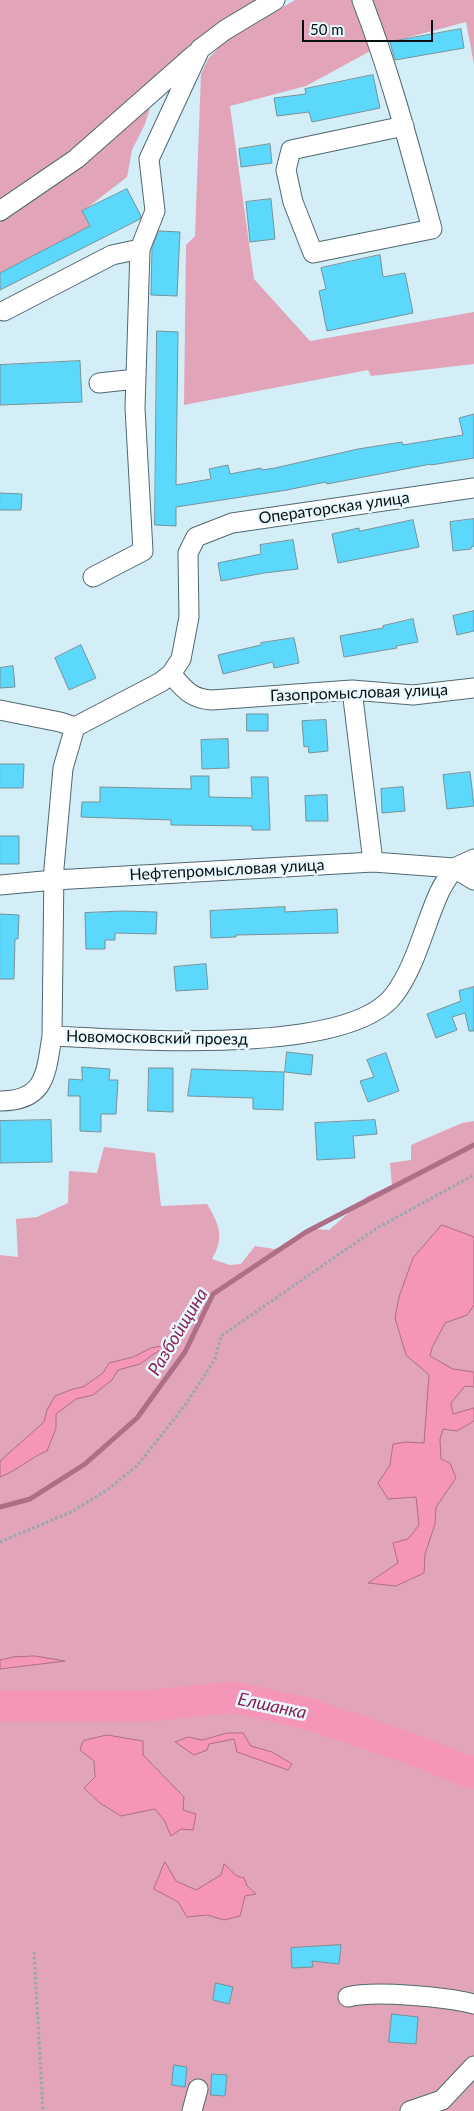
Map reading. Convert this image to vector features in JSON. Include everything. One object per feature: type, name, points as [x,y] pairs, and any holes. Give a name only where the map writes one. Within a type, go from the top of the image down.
[{"type":"street","points":[[0,211],[76,159],[200,49],[225,30],[276,0]]},
{"type":"street","points":[[362,0],[381,48],[404,126],[432,229],[312,253],[293,202],[286,170],[291,150],[404,126]]},
{"type":"street","points":[[94,577],[143,551],[135,408],[140,249],[155,211],[149,159],[200,49]]},
{"type":"street","points":[[4,311],[112,255],[140,249]]},
{"type":"street","points":[[99,383],[136,379]]},
{"type":"street","name":"Операторская улица","points":[[171,674],[181,659],[189,617],[188,553],[196,537],[232,523],[474,488]]},
{"type":"street","points":[[0,710],[75,727],[161,682],[171,674]]},
{"type":"street","name":"Газопромысловая улица","points":[[171,674],[187,691],[199,699],[212,700],[352,690],[413,694],[474,688]]},
{"type":"street","points":[[352,690],[373,862]]},
{"type":"street","points":[[52,1036],[54,880],[63,768],[75,727]]},
{"type":"street","points":[[454,868],[474,859]]},
{"type":"street","name":"Нефтепромысловая улица","points":[[0,885],[54,880],[373,862],[454,868]]},
{"type":"street","points":[[454,868],[474,880]]},
{"type":"street","name":"Новомосковский проезд","points":[[0,1101],[18,1101],[36,1090],[46,1072],[52,1036],[171,1041],[258,1040],[343,1025],[371,1013],[393,996],[412,962],[440,890],[454,868]]},
{"type":"street","points":[[348,1997],[361,1993],[414,1996],[474,2004]]},
{"type":"street","points":[[410,2111],[442,2100],[474,2066]]},
{"type":"street","points":[[192,2111],[198,2089]]},
{"type":"path","points":[[0,1542],[71,1512],[107,1490],[137,1466],[186,1404],[215,1359],[221,1336],[377,1228],[474,1175]]},
{"type":"path","points":[[34,1952],[43,2111]]},
{"type":"shaded area","points":[[0,0],[257,0],[195,41],[69,155],[0,201]]},
{"type":"shaded area","points":[[295,0],[352,0],[374,49],[306,86],[230,106],[254,279],[310,341],[474,312],[474,364],[371,376],[368,370],[184,405],[186,245],[195,236],[201,74],[208,59],[224,42]]},
{"type":"shaded area","points":[[372,0],[474,0],[474,64],[466,22],[387,43]]},
{"type":"shaded area","points":[[150,108],[145,124],[132,150],[127,177],[83,211],[90,226],[0,273],[0,220],[82,163]]},
{"type":"shaded area","points":[[474,1121],[474,2111],[0,2111],[0,1255],[18,1257],[16,1219],[37,1217],[68,1203],[69,1171],[97,1173],[104,1147],[155,1153],[161,1206],[207,1204],[215,1218],[219,1231],[218,1244],[212,1259],[230,1265],[241,1264],[255,1246],[274,1249],[286,1246],[299,1235],[315,1229],[329,1230],[368,1196],[392,1185],[390,1163],[411,1160],[411,1145],[462,1123]]},
{"type":"shaded area","points":[[442,1225],[474,1237],[474,1305],[467,1315],[445,1323],[430,1356],[453,1369],[474,1372],[474,1387],[465,1386],[451,1403],[453,1414],[474,1408],[474,1421],[457,1431],[443,1429],[440,1439],[441,1459],[450,1463],[456,1478],[436,1507],[435,1524],[425,1554],[424,1573],[396,1586],[368,1583],[398,1563],[393,1543],[408,1539],[419,1525],[416,1497],[388,1499],[378,1483],[390,1465],[393,1444],[406,1442],[424,1443],[429,1375],[406,1355],[395,1318],[399,1297],[413,1258]]},
{"type":"shaded area","points":[[175,1344],[155,1353],[140,1364],[118,1370],[112,1380],[93,1395],[76,1399],[56,1414],[56,1428],[47,1451],[0,1477],[0,1461],[44,1422],[47,1410],[55,1396],[83,1387],[103,1373],[109,1363],[133,1357],[151,1348]]},
{"type":"shaded area","points":[[35,1656],[65,1661],[0,1669],[0,1660],[13,1657]]},
{"type":"shaded area","points":[[227,1733],[243,1733],[251,1746],[272,1752],[292,1764],[288,1770],[237,1752],[234,1739],[209,1744],[207,1750],[194,1755],[175,1742],[188,1737],[202,1740]]},
{"type":"shaded area","points":[[107,1735],[143,1741],[143,1755],[184,1797],[183,1810],[196,1814],[193,1830],[181,1829],[171,1836],[164,1820],[155,1809],[121,1816],[100,1803],[84,1788],[95,1777],[94,1761],[80,1750],[83,1741]]},
{"type":"shaded area","points":[[165,1862],[176,1881],[196,1890],[221,1875],[224,1864],[237,1876],[244,1878],[247,1886],[256,1894],[245,1896],[240,1916],[224,1920],[207,1915],[187,1917],[178,1902],[154,1889]]},
{"type":"building","points":[[461,29],[464,48],[395,60],[390,42]]},
{"type":"building","points":[[373,75],[380,108],[312,122],[309,112],[277,116],[274,98],[306,94],[305,89]]},
{"type":"building","points":[[270,144],[272,163],[241,167],[239,149]]},
{"type":"building","points":[[127,189],[141,216],[140,219],[0,290],[0,273],[90,226],[82,211]]},
{"type":"building","points":[[271,199],[275,239],[250,242],[246,202]]},
{"type":"building","points":[[159,231],[180,232],[177,296],[151,295],[152,248]]},
{"type":"building","points":[[380,255],[383,277],[405,273],[413,313],[327,331],[319,291],[326,289],[321,268]]},
{"type":"building","points":[[157,331],[178,332],[176,485],[211,479],[209,469],[228,465],[230,474],[261,468],[262,470],[358,449],[402,442],[403,445],[463,435],[459,418],[474,414],[474,458],[431,464],[327,484],[326,482],[176,507],[176,526],[155,525]]},
{"type":"building","points":[[80,361],[82,402],[0,405],[0,365]]},
{"type":"building","points":[[0,493],[22,494],[21,510],[0,510]]},
{"type":"building","points":[[474,519],[474,546],[471,549],[453,551],[450,522]]},
{"type":"building","points":[[413,520],[419,547],[338,563],[332,534],[359,528],[359,531]]},
{"type":"building","points":[[293,540],[298,569],[221,581],[218,563],[261,554],[260,545]]},
{"type":"building","points":[[474,611],[474,631],[457,635],[453,616]]},
{"type":"building","points":[[413,619],[418,642],[396,646],[397,648],[344,657],[340,636],[383,628],[383,626]]},
{"type":"building","points":[[294,638],[299,663],[274,668],[273,662],[223,674],[218,655],[261,645],[261,643]]},
{"type":"building","points":[[81,645],[96,678],[69,690],[55,658]]},
{"type":"building","points":[[13,666],[15,687],[0,688],[0,668]]},
{"type":"building","points":[[247,714],[268,714],[268,731],[247,731]]},
{"type":"building","points":[[326,720],[328,751],[309,753],[308,746],[304,747],[302,721]]},
{"type":"building","points":[[228,739],[229,768],[202,769],[201,740]]},
{"type":"building","points":[[0,764],[24,764],[23,788],[0,788]]},
{"type":"building","points":[[470,772],[474,806],[447,809],[443,775]]},
{"type":"building","points":[[191,776],[209,776],[209,797],[252,798],[251,777],[268,777],[270,830],[252,830],[252,826],[171,825],[171,820],[81,817],[82,802],[100,802],[100,787],[191,789]]},
{"type":"building","points":[[403,787],[405,811],[382,813],[381,789]]},
{"type":"building","points":[[327,795],[328,821],[306,821],[305,796]]},
{"type":"building","points":[[0,836],[19,836],[19,864],[0,864]]},
{"type":"building","points":[[285,907],[285,912],[337,909],[338,933],[236,935],[236,937],[211,938],[210,911]]},
{"type":"building","points":[[157,912],[156,934],[115,933],[115,940],[105,940],[105,949],[86,949],[85,913]]},
{"type":"building","points":[[0,914],[19,915],[18,939],[15,939],[14,979],[0,979]]},
{"type":"building","points":[[206,964],[208,989],[176,991],[174,967]]},
{"type":"building","points":[[474,987],[474,1031],[469,1031],[465,1013],[452,1017],[457,1030],[436,1038],[427,1014],[461,1001],[459,991]]},
{"type":"building","points":[[287,1052],[313,1055],[311,1075],[285,1072]]},
{"type":"building","points":[[386,1053],[399,1091],[368,1102],[360,1081],[374,1077],[367,1060]]},
{"type":"building","points":[[82,1067],[110,1069],[109,1080],[118,1080],[116,1114],[101,1114],[101,1132],[80,1131],[80,1096],[68,1096],[69,1079],[82,1080]]},
{"type":"building","points":[[149,1068],[173,1068],[173,1112],[148,1111]]},
{"type":"building","points":[[192,1069],[284,1072],[283,1110],[253,1109],[253,1098],[188,1096]]},
{"type":"building","points":[[51,1120],[52,1162],[0,1163],[0,1121]]},
{"type":"building","points":[[375,1120],[377,1134],[353,1136],[355,1158],[317,1160],[315,1123]]},
{"type":"building","points":[[341,1945],[339,1964],[312,1961],[313,1967],[292,1968],[291,1948]]},
{"type":"building","points":[[216,1983],[233,1987],[229,2004],[213,2000]]},
{"type":"building","points":[[392,2014],[418,2017],[416,2044],[389,2042]]},
{"type":"building","points":[[174,2065],[187,2067],[185,2087],[172,2085]]},
{"type":"building","points":[[212,2074],[227,2075],[225,2096],[211,2095]]},
{"type":"waterway","name":"Разбойщина","points":[[0,1507],[30,1499],[85,1464],[137,1418],[185,1352],[213,1294],[306,1232],[474,1145]]},
{"type":"waterway","name":"Елшанка","points":[[0,1706],[147,1706],[232,1697],[309,1714],[406,1747],[474,1774]]}]
